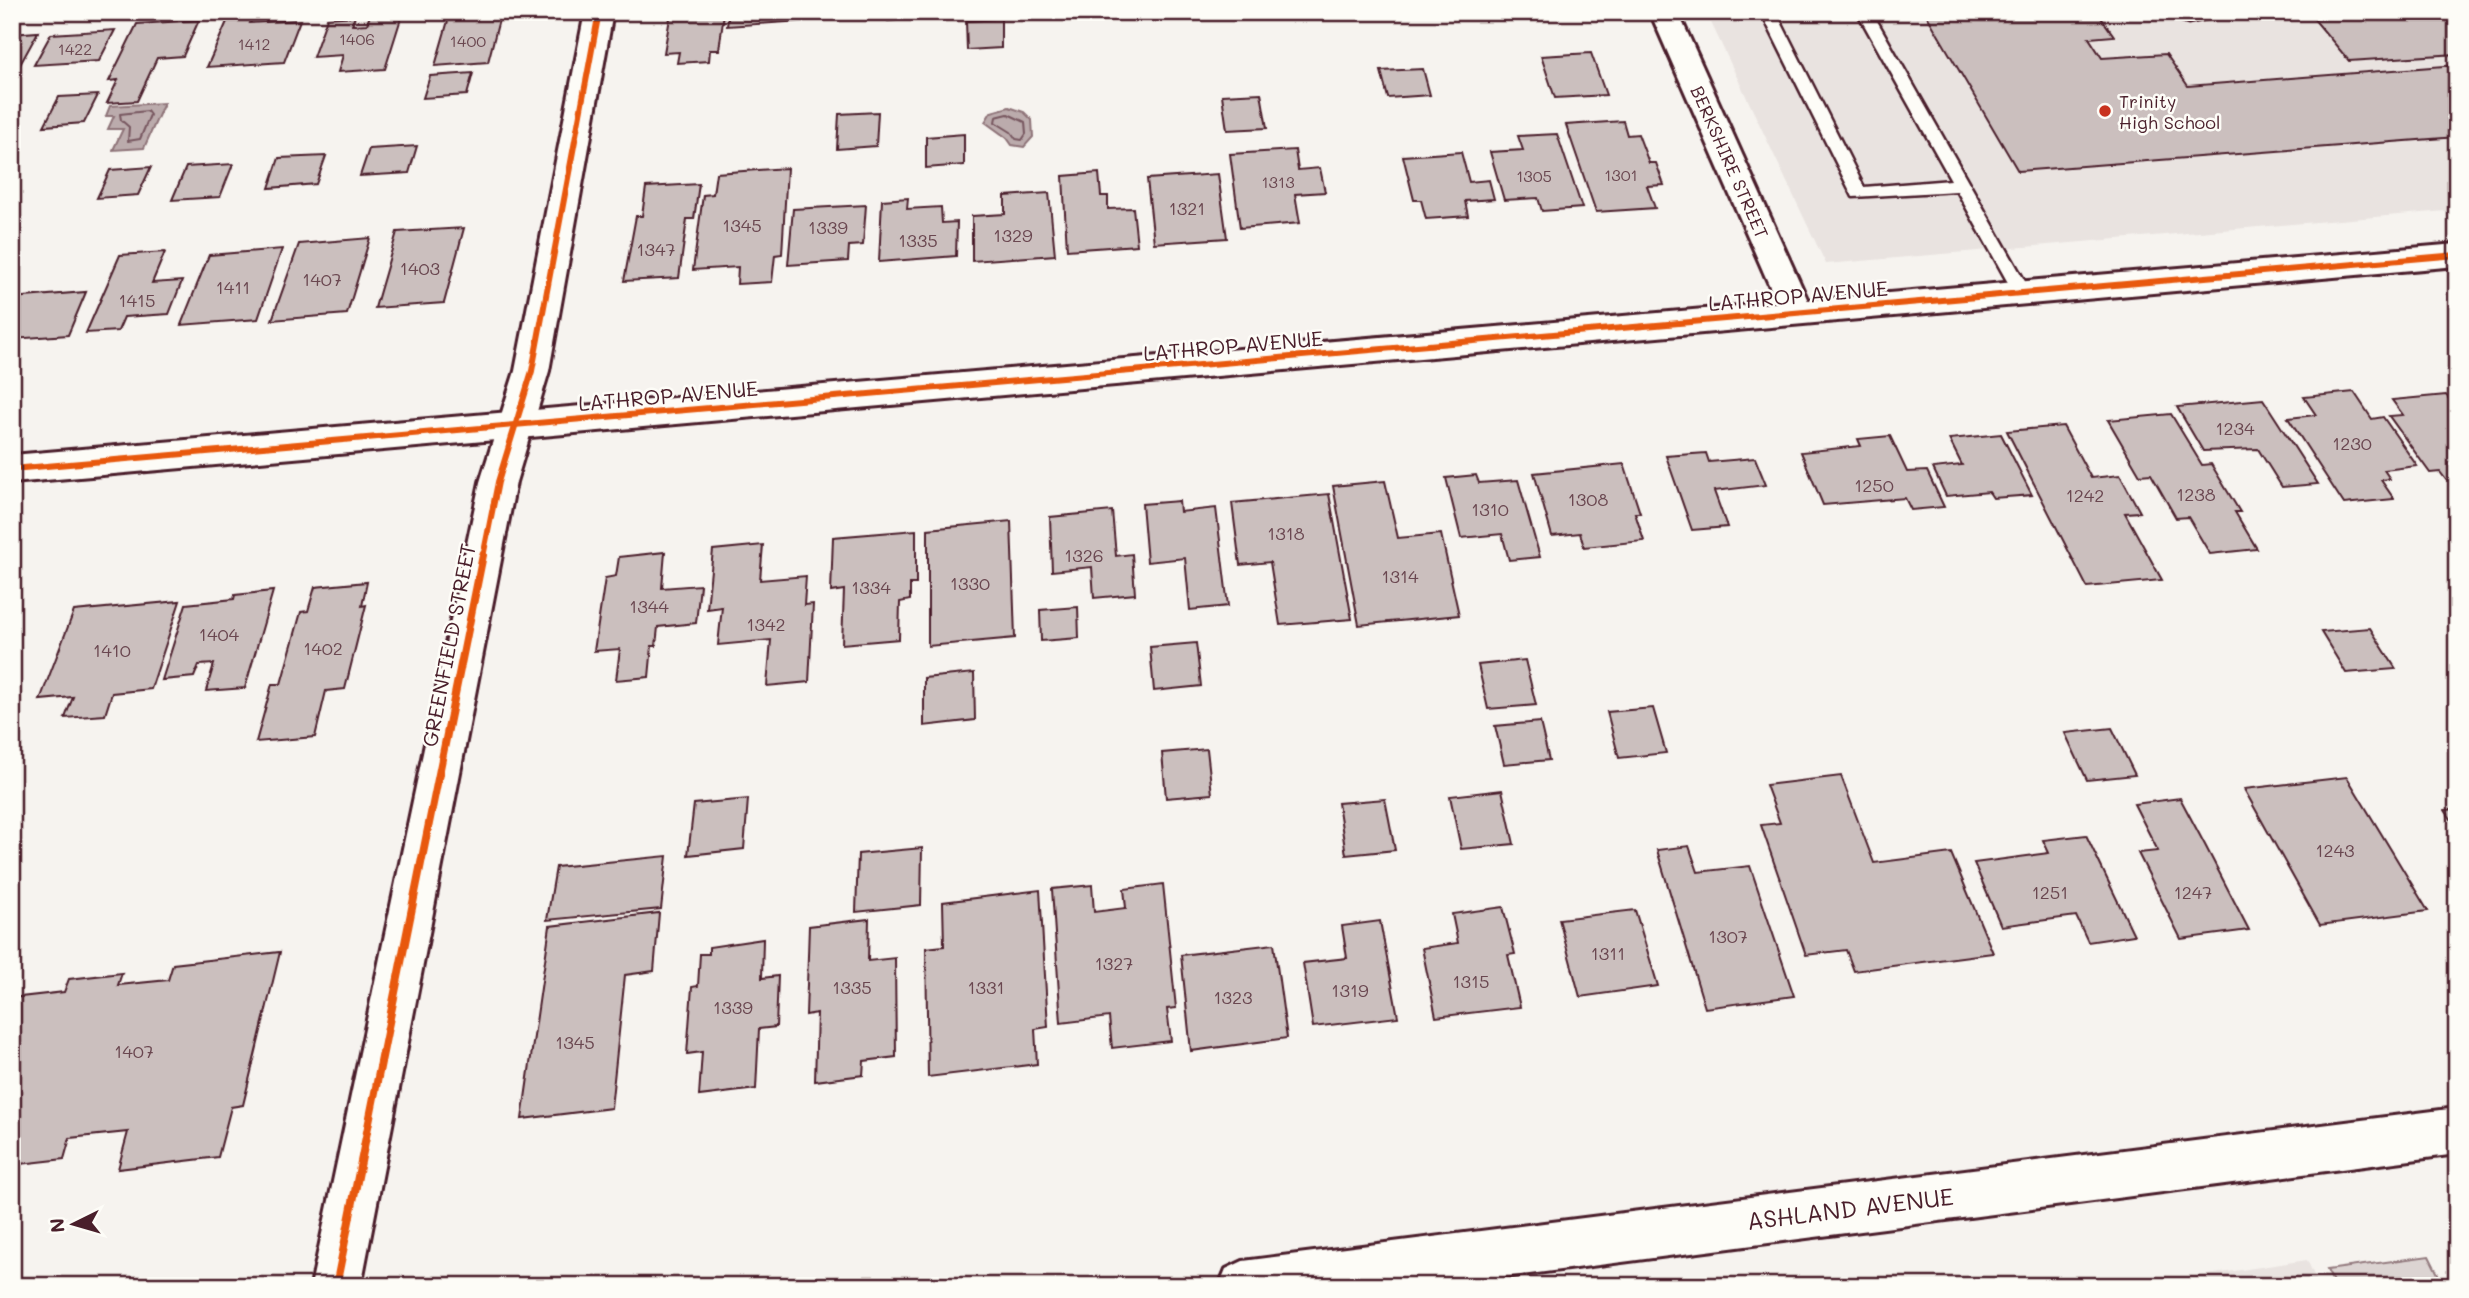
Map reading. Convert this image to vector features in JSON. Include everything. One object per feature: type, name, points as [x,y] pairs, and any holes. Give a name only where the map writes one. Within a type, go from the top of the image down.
[{"type":"street","name":"GREENFIELD STREET","points":[[336,1286],[498,482],[532,371],[599,12]]},
{"type":"street","name":"BERKSHIRE STREET","points":[[1664,12],[1797,312]]},
{"type":"street","name":"LATHROP AVENUE","points":[[12,469],[2457,255]]},
{"type":"street","name":"ASHLAND AVENUE","points":[[1243,1286],[1446,1273],[2457,1131]]},
{"type":"lane","points":[[1768,12],[1859,193],[1962,185]]},
{"type":"lane","points":[[1864,12],[2022,292]]},
{"type":"lane","points":[[2169,12],[2189,18],[2206,15],[2206,12]]},
{"type":"shaded area","name":"Trinity High School","points":[[1706,12],[2457,12],[2457,210],[1826,264]]},
{"type":"shaded area","points":[[2429,1256],[2444,1286],[2335,1286],[2327,1270]]},
{"type":"shaded area","points":[[2307,1260],[2319,1286],[2134,1286]]},
{"type":"water","points":[[164,103],[144,148],[113,150],[123,129],[108,129],[114,116],[106,116],[110,106]]},
{"type":"water","points":[[1009,107],[1024,112],[1032,120],[1033,137],[1024,147],[1012,145],[985,122],[991,112]]},
{"type":"building","points":[[371,12],[403,12],[385,69],[338,72],[343,55],[313,57],[327,18],[355,16],[352,25],[367,24]]},
{"type":"building","points":[[471,12],[501,12],[488,62],[435,66],[449,17],[469,16]]},
{"type":"building","points":[[671,12],[724,13],[719,50],[710,50],[709,61],[677,63],[679,52],[664,53]]},
{"type":"building","points":[[729,12],[801,12],[801,21],[727,26]]},
{"type":"building","points":[[888,12],[939,12],[939,16],[888,21]]},
{"type":"building","points":[[2097,12],[2114,36],[2089,38],[2102,58],[2166,54],[2188,86],[2457,65],[2457,137],[2018,171],[1926,14]]},
{"type":"building","points":[[2308,12],[2457,12],[2457,54],[2349,61]]},
{"type":"building","points":[[253,15],[250,23],[300,20],[284,62],[207,67],[229,17]]},
{"type":"building","points":[[1001,19],[1001,48],[967,50],[966,21]]},
{"type":"building","points":[[199,20],[183,56],[157,58],[137,101],[107,103],[118,80],[109,81],[137,24]]},
{"type":"building","points":[[115,30],[99,61],[34,65],[51,34]]},
{"type":"building","points":[[38,32],[16,72],[12,73],[12,34]]},
{"type":"building","points":[[1591,53],[1606,95],[1555,98],[1541,56]]},
{"type":"building","points":[[1423,69],[1430,95],[1388,98],[1381,71]]},
{"type":"building","points":[[473,73],[467,95],[423,98],[430,76]]},
{"type":"building","points":[[1261,93],[1267,128],[1227,130],[1222,95]]},
{"type":"building","points":[[98,95],[84,123],[44,126],[59,97]]},
{"type":"building","points":[[878,112],[876,146],[837,149],[839,114]]},
{"type":"building","points":[[1623,121],[1627,135],[1638,134],[1649,163],[1656,163],[1664,185],[1647,186],[1655,208],[1596,212],[1566,125]]},
{"type":"building","points":[[964,134],[964,165],[926,168],[926,137]]},
{"type":"building","points":[[1557,134],[1582,208],[1542,211],[1538,198],[1504,200],[1490,152],[1523,150],[1518,136]]},
{"type":"building","points":[[417,146],[409,173],[360,176],[369,149]]},
{"type":"building","points":[[1295,150],[1298,170],[1320,168],[1325,192],[1295,194],[1300,223],[1240,228],[1230,154]]},
{"type":"building","points":[[1461,152],[1469,182],[1489,180],[1494,199],[1465,201],[1468,216],[1426,219],[1421,200],[1414,200],[1403,156]]},
{"type":"building","points":[[326,156],[316,184],[269,188],[279,158]]},
{"type":"building","points":[[233,164],[220,197],[172,200],[186,167]]},
{"type":"building","points":[[151,167],[138,195],[97,198],[110,170]]},
{"type":"building","points":[[787,168],[782,254],[775,255],[772,282],[737,284],[738,267],[693,270],[703,195],[713,194],[716,173]]},
{"type":"building","points":[[1099,173],[1101,196],[1108,196],[1108,209],[1133,208],[1137,245],[1067,250],[1063,176]]},
{"type":"building","points":[[1218,174],[1227,238],[1154,243],[1147,179]]},
{"type":"building","points":[[699,184],[694,219],[687,219],[679,278],[624,281],[636,216],[642,216],[646,187]]},
{"type":"building","points":[[1049,193],[1055,255],[972,261],[972,216],[1005,214],[1005,196]]},
{"type":"building","points":[[908,198],[907,209],[941,207],[942,223],[957,222],[956,256],[879,262],[882,200]]},
{"type":"building","points":[[866,205],[863,245],[849,246],[848,261],[788,265],[793,209]]},
{"type":"building","points":[[464,228],[444,303],[375,308],[397,232]]},
{"type":"building","points":[[370,238],[347,314],[272,320],[299,244]]},
{"type":"building","points":[[282,249],[258,319],[181,325],[209,255]]},
{"type":"building","points":[[165,252],[152,283],[182,281],[169,314],[124,317],[118,331],[86,333],[120,255]]},
{"type":"building","points":[[86,292],[68,335],[12,339],[12,298]]},
{"type":"building","points":[[2354,392],[2372,419],[2383,417],[2417,466],[2384,470],[2390,479],[2381,480],[2394,499],[2344,504],[2288,418],[2316,415],[2304,397]]},
{"type":"building","points":[[2446,395],[2457,409],[2457,481],[2447,481],[2440,472],[2430,473],[2389,416],[2403,415],[2392,400]]},
{"type":"building","points":[[2263,399],[2318,484],[2282,487],[2258,449],[2203,451],[2177,407]]},
{"type":"building","points":[[2171,414],[2202,465],[2211,464],[2240,512],[2235,512],[2257,549],[2210,554],[2188,517],[2176,518],[2151,474],[2140,475],[2108,420]]},
{"type":"building","points":[[2063,426],[2091,478],[2120,475],[2140,512],[2125,513],[2162,580],[2087,587],[2007,431]]},
{"type":"building","points":[[2001,434],[2032,495],[1993,498],[1989,492],[1946,496],[1933,468],[1962,465],[1949,439]]},
{"type":"building","points":[[1890,436],[1907,472],[1927,471],[1944,507],[1911,510],[1905,498],[1823,505],[1801,452],[1861,446],[1858,439]]},
{"type":"building","points":[[1706,453],[1709,462],[1755,458],[1766,485],[1714,491],[1727,527],[1692,530],[1666,456]]},
{"type":"building","points":[[1624,464],[1640,513],[1635,513],[1644,541],[1584,547],[1580,533],[1552,536],[1534,473]]},
{"type":"building","points":[[1476,475],[1479,483],[1518,480],[1540,557],[1509,560],[1502,534],[1461,538],[1446,478]]},
{"type":"building","points":[[1385,481],[1398,538],[1441,534],[1459,615],[1359,625],[1333,486]]},
{"type":"building","points":[[1329,494],[1352,619],[1280,625],[1270,562],[1240,565],[1232,503]]},
{"type":"building","points":[[1179,501],[1180,512],[1216,508],[1228,606],[1190,610],[1185,558],[1147,562],[1142,504]]},
{"type":"building","points":[[1112,511],[1116,556],[1132,554],[1135,594],[1094,598],[1092,567],[1052,571],[1050,517]]},
{"type":"building","points":[[1011,521],[1015,638],[928,646],[928,529]]},
{"type":"building","points":[[916,530],[916,584],[910,584],[910,600],[900,602],[899,639],[842,644],[844,590],[831,592],[833,537]]},
{"type":"building","points":[[763,545],[760,580],[806,576],[804,605],[813,604],[809,682],[767,686],[771,640],[718,645],[722,607],[707,609],[713,550]]},
{"type":"building","points":[[665,552],[662,588],[700,585],[696,623],[658,627],[656,646],[652,646],[649,677],[616,680],[620,649],[594,651],[605,578],[616,576],[619,557]]},
{"type":"building","points":[[367,582],[362,606],[366,605],[345,689],[326,691],[315,737],[256,742],[272,684],[281,684],[301,612],[308,611],[315,587]]},
{"type":"building","points":[[273,591],[245,688],[206,691],[214,664],[199,665],[194,677],[162,680],[186,604],[234,599],[235,595]]},
{"type":"building","points":[[180,601],[151,689],[112,693],[105,715],[65,718],[73,697],[40,700],[74,611]]},
{"type":"building","points":[[1078,607],[1079,638],[1041,641],[1040,610]]},
{"type":"building","points":[[2370,628],[2396,669],[2346,673],[2321,632]]},
{"type":"building","points":[[1196,643],[1201,686],[1154,691],[1150,647]]},
{"type":"building","points":[[1525,660],[1536,705],[1488,709],[1478,665]]},
{"type":"building","points":[[974,673],[975,720],[924,726],[924,678]]},
{"type":"building","points":[[1653,708],[1666,753],[1619,758],[1607,712]]},
{"type":"building","points":[[1540,722],[1549,760],[1504,764],[1495,726]]},
{"type":"building","points":[[2112,728],[2135,775],[2087,780],[2065,733]]},
{"type":"building","points":[[1207,749],[1212,794],[1166,798],[1162,753]]},
{"type":"building","points":[[1841,776],[1874,863],[1951,853],[1993,953],[1854,971],[1846,950],[1806,955],[1761,825],[1780,823],[1766,785]]},
{"type":"building","points":[[2347,777],[2428,911],[2320,925],[2244,789]]},
{"type":"building","points":[[1502,790],[1514,844],[1461,849],[1450,796]]},
{"type":"building","points":[[2180,798],[2249,930],[2181,939],[2138,853],[2158,851],[2134,804]]},
{"type":"building","points":[[748,799],[744,849],[688,855],[694,804]]},
{"type":"building","points":[[1385,799],[1395,850],[1346,855],[1338,803]]},
{"type":"building","points":[[2457,809],[2457,828],[2445,810]]},
{"type":"building","points":[[2086,835],[2134,935],[2088,942],[2076,916],[2001,926],[1974,863],[2049,853],[2043,840]]},
{"type":"building","points":[[1689,846],[1698,872],[1750,866],[1794,996],[1705,1008],[1657,850]]},
{"type":"building","points":[[922,848],[921,905],[856,912],[858,854]]},
{"type":"building","points":[[667,856],[661,909],[547,920],[556,867]]},
{"type":"building","points":[[1163,884],[1176,1008],[1167,1009],[1171,1041],[1112,1048],[1109,1017],[1061,1023],[1052,889],[1092,885],[1094,912],[1126,908],[1124,889]]},
{"type":"building","points":[[1040,890],[1048,1027],[1035,1029],[1037,1064],[928,1077],[926,948],[944,946],[943,902]]},
{"type":"building","points":[[1503,907],[1515,954],[1508,955],[1520,1007],[1436,1017],[1422,948],[1458,943],[1452,914]]},
{"type":"building","points":[[1635,910],[1658,986],[1580,997],[1559,919]]},
{"type":"building","points":[[659,913],[654,971],[625,975],[611,1108],[522,1119],[550,926]]},
{"type":"building","points":[[869,919],[868,961],[895,958],[896,1057],[864,1061],[863,1075],[815,1081],[817,1013],[806,1015],[809,926]]},
{"type":"building","points":[[1380,921],[1398,1017],[1313,1027],[1303,963],[1347,958],[1342,926]]},
{"type":"building","points":[[763,939],[762,978],[778,976],[776,1027],[759,1029],[756,1089],[699,1096],[702,1052],[687,1054],[692,987],[698,986],[700,954],[709,954],[709,947]]},
{"type":"building","points":[[1274,944],[1287,1038],[1191,1051],[1181,955]]},
{"type":"building","points":[[280,952],[243,1105],[231,1107],[218,1157],[118,1169],[128,1132],[70,1138],[64,1159],[12,1165],[12,998],[64,992],[69,979],[122,973],[118,985],[168,980],[173,964]]},
{"type":"cycle path","points":[[336,1286],[498,482],[532,371],[599,12]]},
{"type":"cycle path","points":[[12,469],[2457,255]]},
{"type":"place","name":"Trinity High School","points":[[2105,111]]}]
